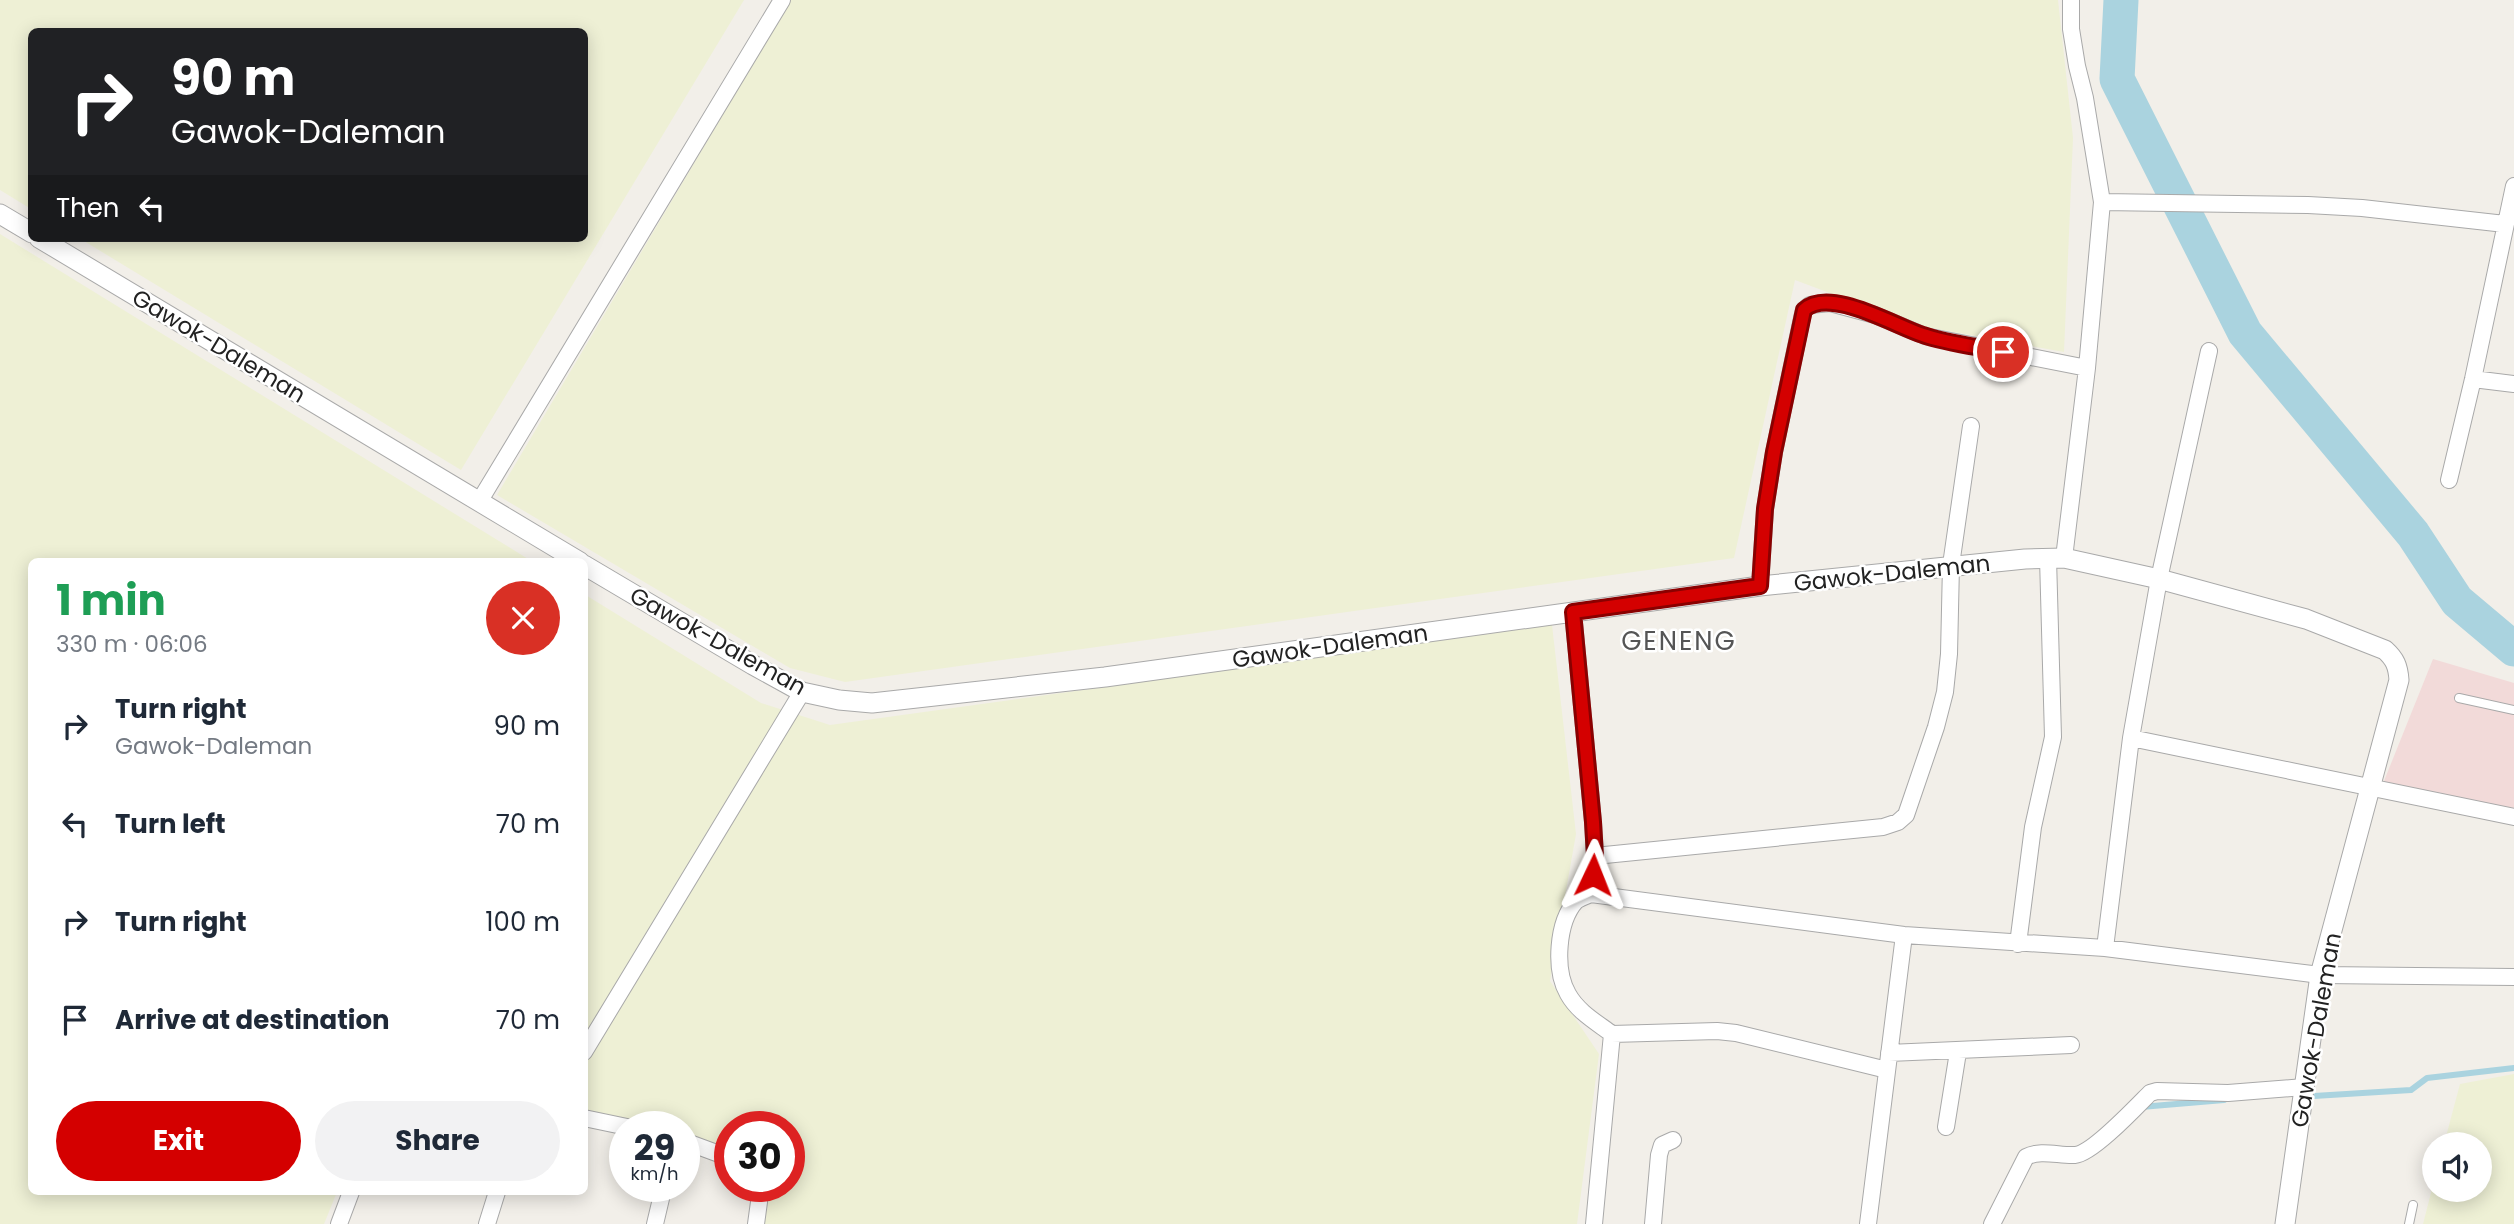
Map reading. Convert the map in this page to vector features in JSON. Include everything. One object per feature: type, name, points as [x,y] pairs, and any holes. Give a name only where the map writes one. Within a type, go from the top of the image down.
[{"type":"street","points":[[479,502],[782,0]]},
{"type":"street","points":[[2018,944],[2033,827],[2053,737],[2056,558],[2087,368],[2102,202],[2071,29],[2071,0]]},
{"type":"street","points":[[2449,480],[2514,186]]},
{"type":"street","points":[[2102,202],[2198,202],[2362,208],[2505,224]]},
{"type":"street","points":[[0,214],[28,231]]},
{"type":"street","name":"Gawok-Daleman","points":[[46,242],[573,558]]},
{"type":"street","points":[[1760,586],[1765,509],[1774,452],[1802,318],[1804,310],[1810,305],[1830,303],[1853,307],[1925,336],[2087,368]]},
{"type":"street","points":[[2105,948],[2130,738],[2159,579],[2209,351]]},
{"type":"street","points":[[2473,379],[2514,384]]},
{"type":"street","points":[[1595,856],[1883,827],[1898,822],[1906,815],[1945,692],[1949,654],[1951,565],[1971,426]]},
{"type":"street","name":"Gawok-Daleman","points":[[588,567],[802,692],[839,700],[872,703],[1105,677],[1760,586],[1951,565],[2056,558],[2159,579],[2306,619],[2385,650],[2393,657],[2398,667],[2399,680],[2320,975],[2285,1224]]},
{"type":"street","points":[[1573,612],[1595,856],[1591,894]]},
{"type":"street","points":[[588,1045],[802,692]]},
{"type":"street","points":[[2130,738],[2514,817]]},
{"type":"street","points":[[1887,1070],[1736,1033],[1717,1031],[1612,1034],[1579,1009],[1567,993],[1562,978],[1560,950],[1569,913],[1578,900],[1591,894],[1904,935],[2105,948],[2320,975],[2514,978]]},
{"type":"street","points":[[1867,1224],[1904,935]]},
{"type":"street","points":[[1594,1224],[1612,1034]]},
{"type":"street","points":[[1889,1053],[2071,1045]]},
{"type":"street","points":[[1946,1127],[1958,1052]]},
{"type":"street","points":[[1992,1224],[2026,1157],[2036,1154],[2081,1154],[2107,1135],[2150,1093],[2228,1093],[2304,1087]]},
{"type":"street","points":[[588,1119],[609,1123]]},
{"type":"street","points":[[1653,1224],[1659,1155],[1662,1145],[1673,1140]]},
{"type":"street","points":[[339,1224],[350,1195]]},
{"type":"street","points":[[487,1224],[495,1195]]},
{"type":"street","points":[[655,1224],[660,1202]]},
{"type":"street","points":[[756,1224],[759,1202]]},
{"type":"lane","points":[[2459,698],[2514,710]]},
{"type":"lane","points":[[2409,1224],[2413,1205]]},
{"type":"shaded area","points":[[2433,659],[2514,683],[2514,808],[2382,786]]},
{"type":"green space","points":[[0,0],[744,0],[461,470],[86,242],[588,242],[588,28],[28,28],[28,207],[0,190]]},
{"type":"green space","points":[[791,0],[2058,0],[2073,138],[2064,352],[1915,325],[1795,280],[1734,558],[845,682],[790,668],[497,495]]},
{"type":"green space","points":[[0,234],[526,558],[28,558],[28,1195],[336,1195],[324,1224],[0,1224]]},
{"type":"green space","points":[[588,596],[761,703],[830,725],[1552,625],[1576,834],[1550,981],[1599,1054],[1577,1224],[763,1224],[767,1202],[805,1202],[805,1111],[714,1111],[714,1145],[700,1141],[700,1111],[609,1111],[609,1121],[588,1117]]},
{"type":"green space","points":[[2514,1074],[2514,1224],[2423,1224],[2429,1202],[2492,1202],[2492,1132],[2447,1132],[2460,1084]]},
{"type":"waterway","points":[[2121,0],[2117,79],[2245,333],[2413,534],[2457,601],[2514,649]]},
{"type":"waterway","points":[[2314,1096],[2411,1090],[2427,1078],[2514,1068]]},
{"type":"waterway","points":[[2141,1107],[2224,1100]]},
{"type":"district","name":"GENENG","points":[[1679,641]]},
{"type":"route","points":[[1593,875],[1593,822],[1573,612],[1760,586],[1765,509],[1774,452],[1804,310],[1810,305],[1830,303],[1853,307],[1925,336],[2003,352]]}]
